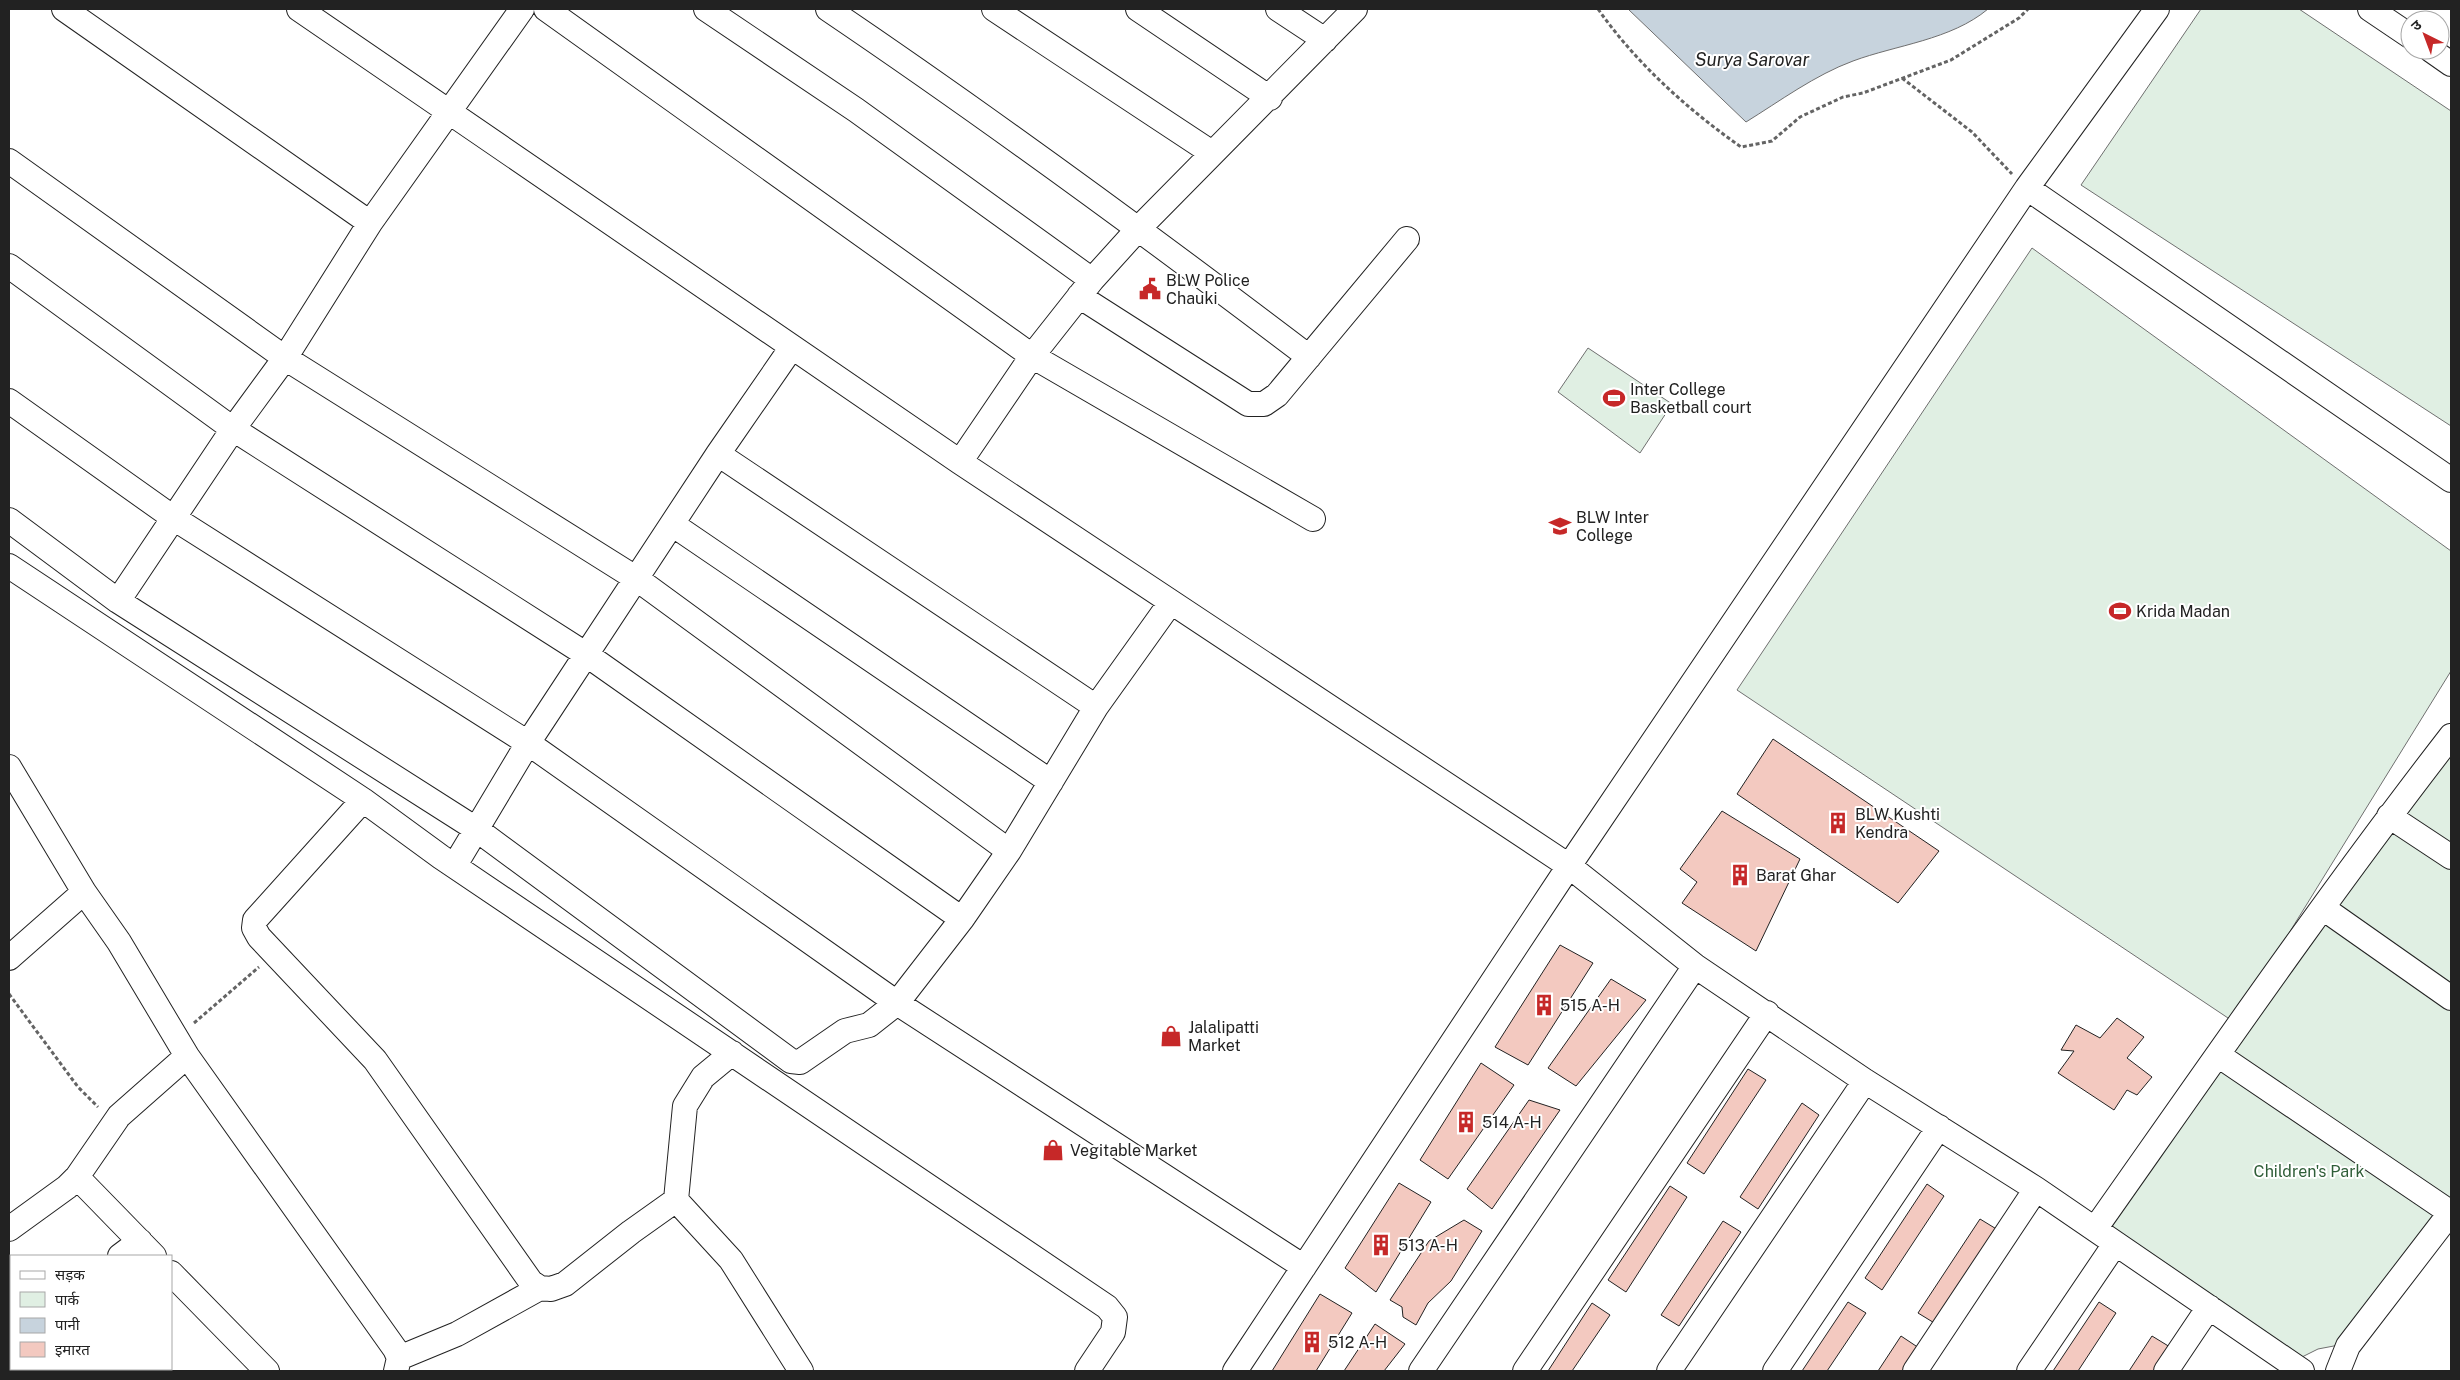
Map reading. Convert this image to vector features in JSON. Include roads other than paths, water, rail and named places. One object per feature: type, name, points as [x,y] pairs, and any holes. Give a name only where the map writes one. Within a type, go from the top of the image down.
[{"type":"street","points":[[64,9],[370,223]]},
{"type":"street","points":[[299,9],[960,462],[1569,866],[1695,966],[1865,1081],[2036,1189],[2209,1307],[2286,1367]]},
{"type":"street","points":[[118,601],[233,430],[285,358],[370,223],[522,9]]},
{"type":"street","points":[[546,9],[1032,356],[1312,520]]},
{"type":"street","points":[[706,9],[856,110],[1086,288],[1248,404],[1264,404],[1276,395],[1407,238]]},
{"type":"street","points":[[828,9],[903,59],[1139,228],[1309,357]]},
{"type":"street","points":[[994,9],[1212,153]]},
{"type":"street","points":[[1138,9],[1270,98]]},
{"type":"street","points":[[1278,9],[1325,40]]},
{"type":"street","points":[[960,462],[1032,356],[1086,288],[1139,228],[1212,153],[1270,98],[1355,9]]},
{"type":"street","points":[[1235,1371],[1569,866],[2026,188],[2156,9]]},
{"type":"street","points":[[2370,9],[2400,29]]},
{"type":"street","points":[[9,161],[285,358],[637,579],[1009,851]]},
{"type":"street","points":[[2026,188],[2451,480]]},
{"type":"street","points":[[9,266],[233,430],[587,655],[962,919]]},
{"type":"street","points":[[455,865],[528,743],[718,454],[792,347]]},
{"type":"street","points":[[9,401],[174,519],[528,743],[897,1003],[1304,1267]]},
{"type":"street","points":[[718,454],[1096,707]]},
{"type":"street","points":[[9,520],[118,601],[476,829],[791,1061],[800,1062],[845,1031],[869,1025],[897,1003],[962,919],[1009,851],[1096,707],[1171,602]]},
{"type":"street","points":[[672,524],[1051,782]]},
{"type":"street","points":[[9,566],[362,800],[1107,1307],[1115,1317],[1114,1332],[1087,1371]]},
{"type":"street","points":[[2095,1230],[2389,816],[2451,736]]},
{"type":"street","points":[[9,768],[84,892],[119,942],[182,1047],[395,1349],[398,1365],[540,1288]]},
{"type":"street","points":[[362,800],[255,920],[254,928],[259,936],[375,1060],[531,1282],[540,1288],[551,1289],[565,1284],[631,1232],[676,1200]]},
{"type":"street","points":[[2389,816],[2451,858]]},
{"type":"street","points":[[9,958],[84,892]]},
{"type":"street","points":[[2323,908],[2451,998]]},
{"type":"street","points":[[1420,1371],[1695,966]]},
{"type":"street","points":[[1525,1371],[1767,1013]]},
{"type":"street","points":[[9,1229],[68,1186],[77,1177],[114,1123],[182,1047]]},
{"type":"street","points":[[732,1053],[703,1077],[685,1106],[676,1200],[731,1260],[801,1371]]},
{"type":"street","points":[[2218,1055],[2451,1212],[2348,1346],[2338,1371]]},
{"type":"street","points":[[1669,1371],[1865,1081]]},
{"type":"street","points":[[1774,1371],[1938,1127]]},
{"type":"street","points":[[77,1177],[147,1249],[124,1255]]},
{"type":"street","points":[[1915,1371],[2036,1189]]},
{"type":"street","points":[[2029,1371],[2115,1244]]},
{"type":"street","points":[[172,1275],[267,1371]]},
{"type":"street","points":[[2166,1371],[2209,1307]]},
{"type":"water","name":"Surya Sarovar","points":[[1628,9],[1988,9],[1957,28],[1940,35],[1870,55],[1825,73],[1746,122]]},
{"type":"place","name":"BLW Police Chauki","points":[[1150,289]]},
{"type":"place","name":"Inter College Basketball court","points":[[1614,398]]},
{"type":"place","name":"BLW Inter College","points":[[1560,526]]},
{"type":"place","name":"Krida Madan","points":[[2120,611]]},
{"type":"place","name":"BLW Kushti Kendra","points":[[1838,823]]},
{"type":"place","name":"Barat Ghar","points":[[1740,875]]},
{"type":"place","name":"515 A-H","points":[[1544,1005]]},
{"type":"place","name":"Jalalipatti Market","points":[[1171,1036]]},
{"type":"place","name":"514 A-H","points":[[1466,1122]]},
{"type":"place","name":"Vegitable Market","points":[[1053,1150]]},
{"type":"place","name":"513 A-H","points":[[1381,1245]]},
{"type":"place","name":"512 A-H","points":[[1312,1342]]},
{"type":"park label","name":"Children's Park","points":[[2309,1171]]}]
